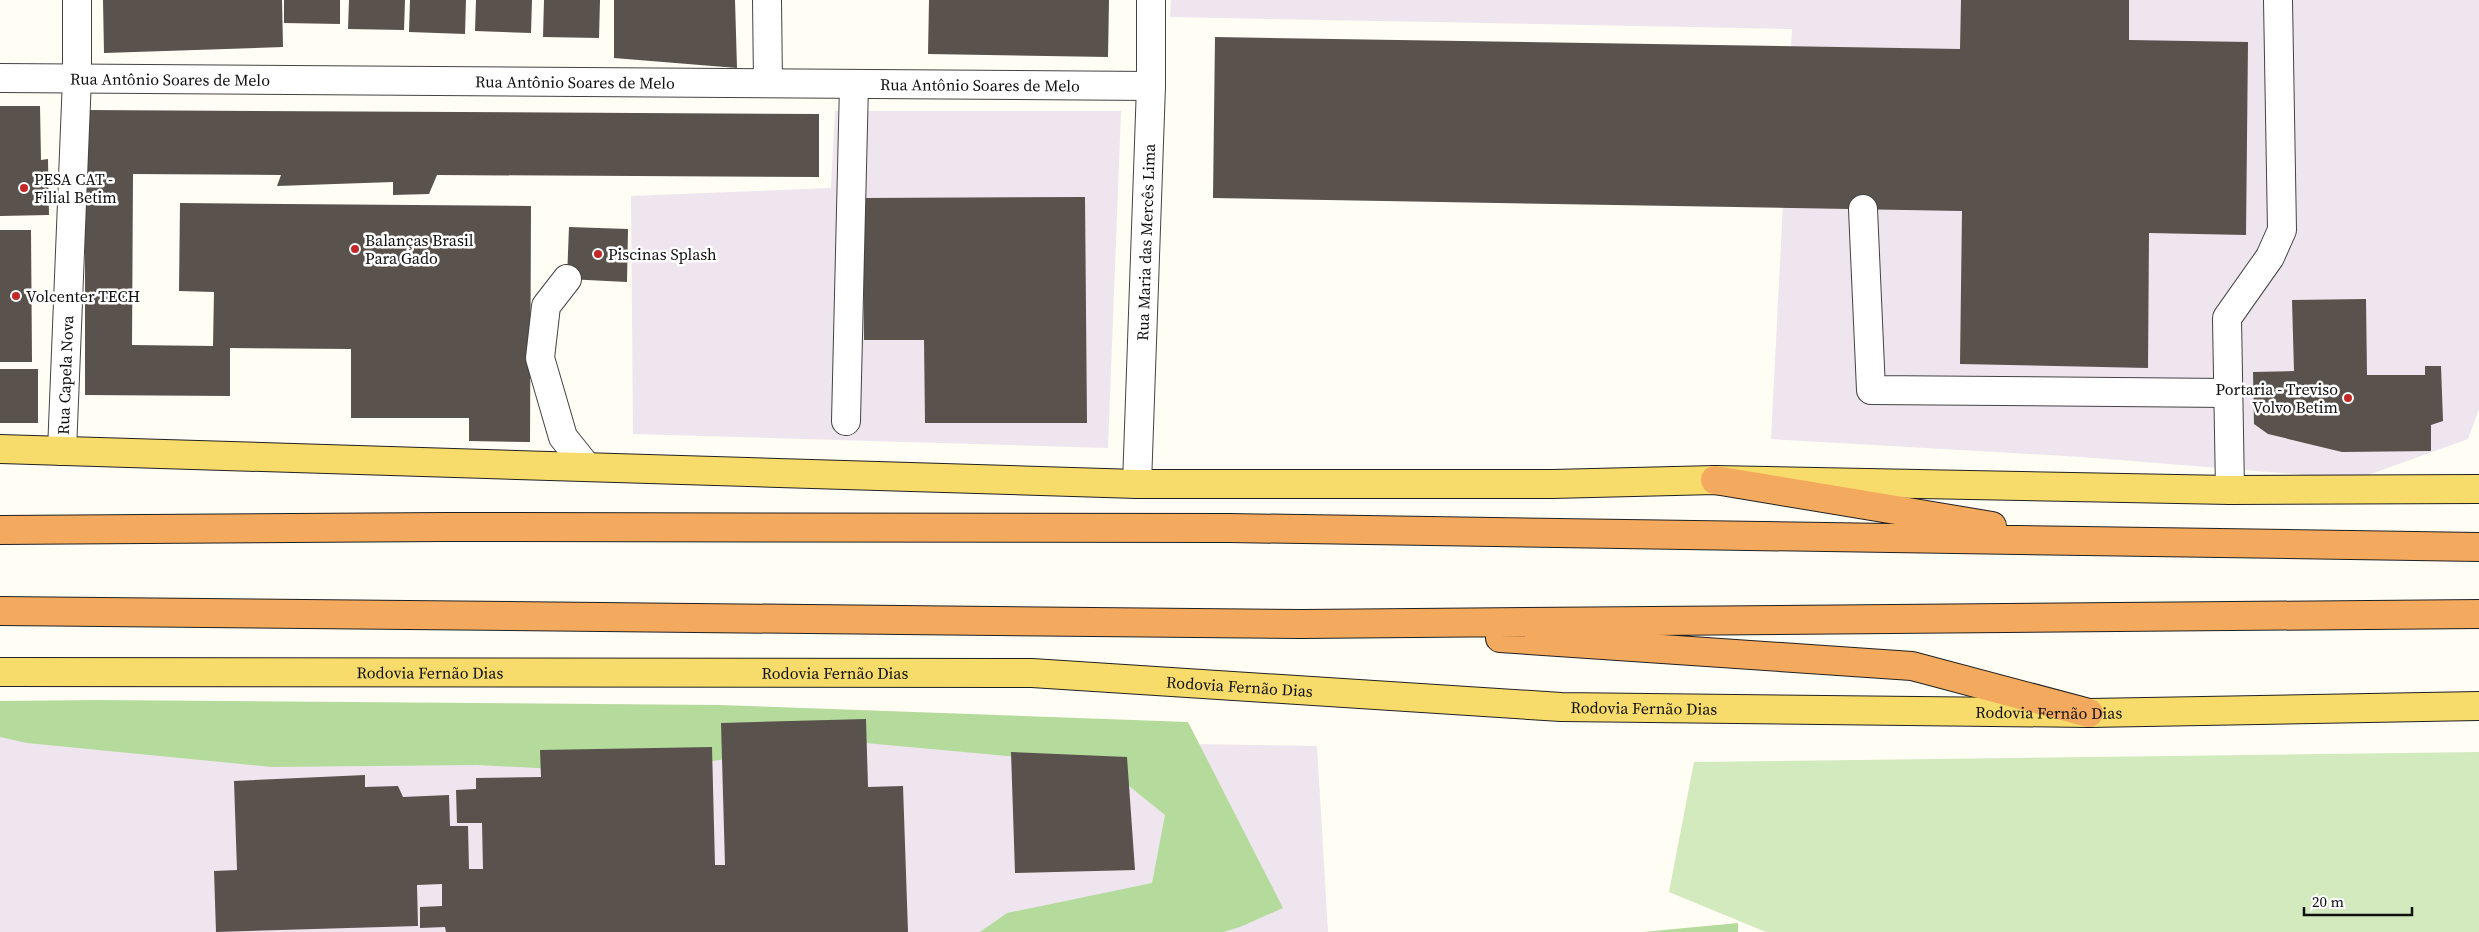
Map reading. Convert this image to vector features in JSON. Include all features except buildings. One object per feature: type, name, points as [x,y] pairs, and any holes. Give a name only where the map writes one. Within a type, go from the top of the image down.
[{"type":"highway","points":[[1714,480],[2083,541]]},
{"type":"highway","points":[[0,530],[436,527],[1229,528],[2479,547]]},
{"type":"highway","points":[[0,611],[1286,624],[2479,614]]},
{"type":"highway","points":[[1286,624],[1912,666],[2089,713]]},
{"type":"main road","points":[[0,449],[1137,484],[1552,484],[1714,480],[2230,490],[2479,489]]},
{"type":"main road","points":[[2446,489],[2479,472]]},
{"type":"main road","name":"Rodovia Fernão Dias","points":[[0,672],[1032,673],[1560,707],[2089,713],[2479,706]]},
{"type":"street","name":"Rua Capela Nova","points":[[62,451],[77,78],[77,0]]},
{"type":"street","points":[[767,0],[768,83]]},
{"type":"street","name":"Rua Maria das Mercês Lima","points":[[1137,484],[1151,86],[1151,0]]},
{"type":"street","points":[[2230,490],[2226,318],[2270,257],[2282,230],[2278,0]]},
{"type":"street","name":"Rua Antônio Soares de Melo","points":[[0,78],[1151,86]]},
{"type":"street","points":[[846,422],[854,84]]},
{"type":"street","points":[[1863,209],[1871,390],[2228,393]]},
{"type":"street","points":[[567,280],[546,306],[540,358],[563,437],[587,467]]},
{"type":"shaded area","points":[[1171,0],[2479,0],[2479,409],[2468,439],[2357,479],[2082,457],[1771,439],[1792,29],[1170,17]]},
{"type":"shaded area","points":[[835,111],[1121,111],[1108,448],[633,434],[631,196],[831,188]]},
{"type":"shaded area","points":[[3,725],[1317,746],[1328,932],[0,932],[0,730]]},
{"type":"green space","points":[[97,700],[720,705],[1188,722],[1283,908],[1240,927],[1223,932],[980,932],[1007,913],[1152,883],[1165,815],[1103,765],[844,741],[634,773],[477,765],[272,767],[27,743],[0,737],[0,701]]},
{"type":"green space","points":[[2479,752],[2479,932],[1766,932],[1669,892],[1694,762]]},
{"type":"green space","points":[[1738,923],[1738,932],[1643,932]]},
{"type":"place","name":"PESA CAT - Filial Betim","points":[[24,188]]},
{"type":"place","name":"Balanças Brasil Para Gado","points":[[355,249]]},
{"type":"place","name":"Piscinas Splash","points":[[598,254]]},
{"type":"place","name":"Volcenter TECH","points":[[16,296]]},
{"type":"place","name":"Portaria - Treviso Volvo Betim","points":[[2348,398]]}]
